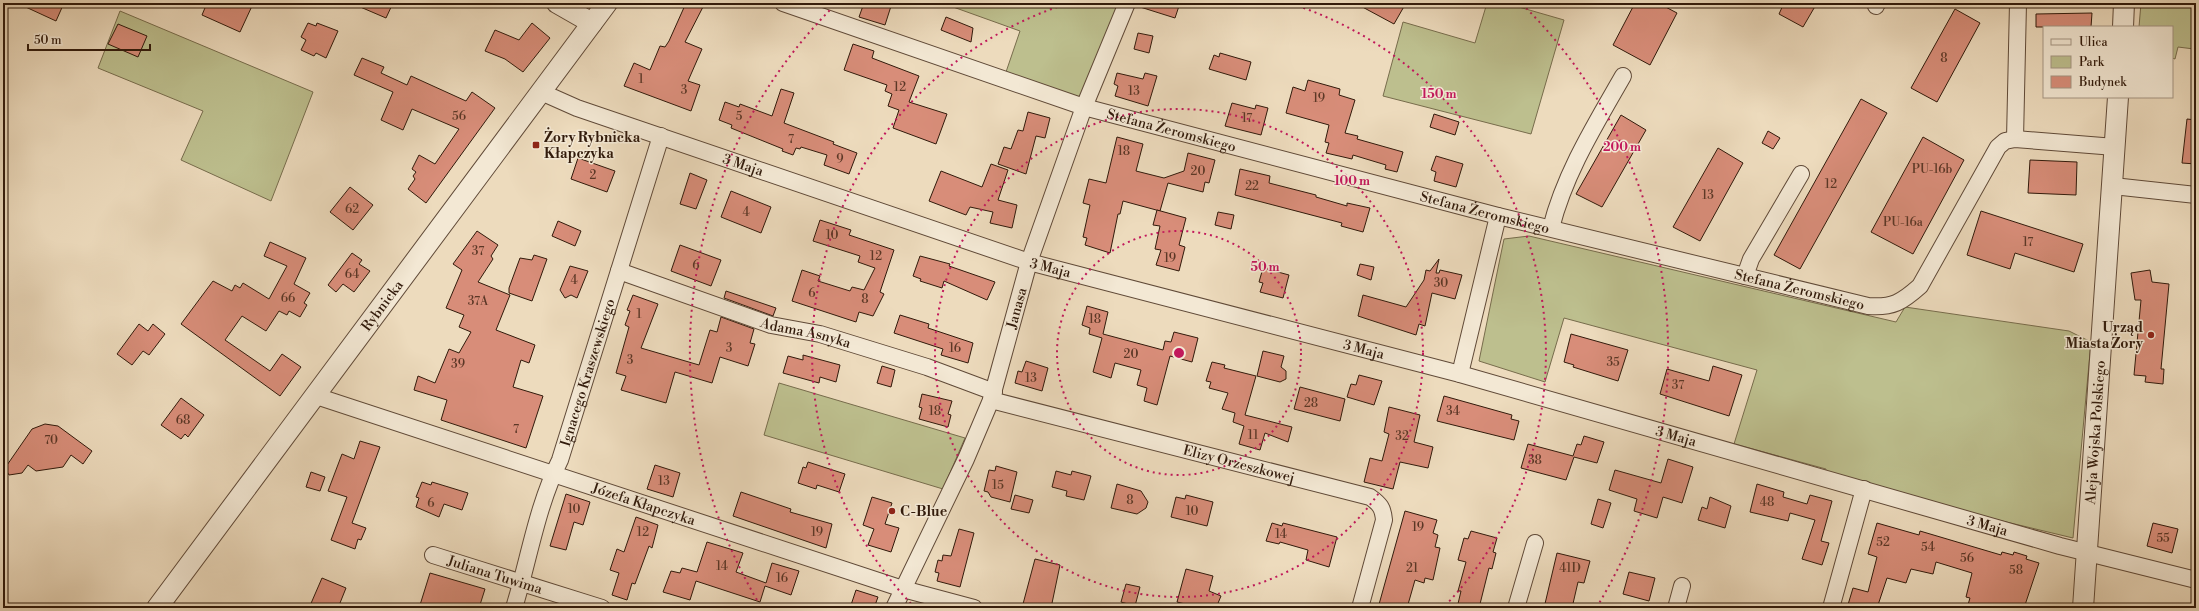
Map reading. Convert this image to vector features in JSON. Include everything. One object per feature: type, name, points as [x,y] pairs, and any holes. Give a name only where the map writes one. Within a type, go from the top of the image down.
[{"type":"street","points":[[556,3],[592,23]]},
{"type":"street","name":"Rybnicka","points":[[157,608],[607,3]]},
{"type":"street","name":"Stefana Żeromskiego","points":[[783,3],[1084,107],[1498,216],[1868,306],[1883,307],[1905,300],[1920,286],[1998,147],[2005,141],[2015,139]]},
{"type":"street","name":"Janasa","points":[[894,608],[966,459],[992,396],[1029,262],[1084,107],[1127,3]]},
{"type":"street","points":[[2018,3],[2015,139],[2115,147]]},
{"type":"street","points":[[2123,26],[2124,3]]},
{"type":"street","points":[[1551,228],[1556,208],[1578,154],[1623,76]]},
{"type":"street","name":"3 Maja","points":[[541,92],[578,108],[1029,262],[1460,374],[2087,554],[2196,580]]},
{"type":"street","name":"Aleja Wojska Polskiego","points":[[2083,608],[2118,98]]},
{"type":"street","name":"Ignacego Kraszewskiego","points":[[514,608],[522,583],[526,559],[553,474],[560,460],[661,136]]},
{"type":"street","points":[[1746,276],[1751,259],[1801,174]]},
{"type":"street","points":[[2113,186],[2196,195]]},
{"type":"street","points":[[1460,374],[1498,216]]},
{"type":"street","name":"Adama Asnyka","points":[[619,272],[771,324],[820,334],[928,368],[992,396]]},
{"type":"street","name":"Józefa Kłapczyka","points":[[316,396],[903,589],[974,608]]},
{"type":"street","name":"Elizy Orzeszkowej","points":[[992,396],[1370,497],[1380,504],[1383,511],[1384,520],[1360,608]]},
{"type":"street","points":[[1831,608],[1864,489]]},
{"type":"street","points":[[1516,608],[1535,543]]},
{"type":"street","name":"Juliana Tuwima","points":[[433,555],[602,608]]},
{"type":"street","points":[[1676,608],[1682,586]]},
{"type":"green space","points":[[942,3],[1121,3],[1080,100],[1006,72],[1020,31]]},
{"type":"green space","points":[[1487,3],[1505,3],[1564,20],[1531,134],[1383,96],[1403,22],[1475,43]]},
{"type":"green space","points":[[2141,3],[2179,3],[2196,7],[2196,63],[2194,63],[2194,49],[2178,47],[2175,59],[2173,58],[2173,26],[2139,26]]},
{"type":"green space","points":[[120,11],[313,92],[271,201],[181,160],[203,111],[98,68]]},
{"type":"green space","points":[[1529,236],[1896,322],[1905,307],[2069,331],[2091,342],[2073,538],[1923,502],[1825,475],[1826,469],[1734,444],[1757,370],[1564,318],[1545,382],[1479,361],[1504,239]]},
{"type":"green space","points":[[779,383],[965,438],[943,489],[764,435]]},
{"type":"building","points":[[17,3],[64,3],[56,21]]},
{"type":"building","points":[[207,3],[244,3],[252,6],[240,32],[202,15]]},
{"type":"building","points":[[351,3],[393,3],[386,18]]},
{"type":"building","points":[[686,3],[705,3],[685,42],[702,49],[688,81],[700,85],[691,111],[624,86],[634,63],[650,70],[660,46],[665,47],[669,41]]},
{"type":"building","points":[[864,3],[892,3],[885,25],[859,17]]},
{"type":"building","points":[[1138,3],[1180,3],[1175,18],[1137,6]]},
{"type":"building","points":[[1355,3],[1406,3],[1394,24]]},
{"type":"building","points":[[1635,3],[1658,3],[1677,13],[1650,65],[1613,45]]},
{"type":"building","points":[[1784,3],[1817,3],[1803,27],[1779,14]]},
{"type":"building","points":[[1955,9],[1980,23],[1937,102],[1911,88]]},
{"type":"building","points":[[2092,13],[2091,26],[2036,27],[2036,14]]},
{"type":"building","points":[[946,17],[973,28],[971,42],[941,30]]},
{"type":"building","points":[[308,23],[316,26],[317,23],[338,31],[326,58],[316,53],[314,56],[301,50],[306,40],[301,37]]},
{"type":"building","points":[[532,23],[550,38],[523,72],[505,59],[485,51],[495,30],[519,40]]},
{"type":"building","points":[[118,24],[147,36],[138,57],[108,44]]},
{"type":"building","points":[[1138,33],[1153,36],[1149,53],[1134,49]]},
{"type":"building","points":[[853,44],[874,51],[872,58],[919,76],[909,102],[947,114],[936,144],[893,128],[899,110],[888,106],[892,94],[885,91],[887,85],[844,70]]},
{"type":"building","points":[[1220,53],[1251,62],[1246,80],[1209,69],[1214,55],[1219,57]]},
{"type":"building","points":[[362,58],[384,67],[381,73],[407,85],[411,76],[466,101],[472,92],[495,108],[426,203],[408,189],[415,179],[413,176],[416,172],[412,169],[419,155],[435,164],[459,129],[412,109],[403,130],[381,120],[393,92],[354,75]]},
{"type":"building","points":[[1117,73],[1143,79],[1145,73],[1157,76],[1148,106],[1115,96],[1118,86],[1114,84]]},
{"type":"building","points":[[1308,80],[1340,89],[1339,95],[1355,100],[1345,133],[1358,136],[1357,139],[1403,152],[1397,172],[1385,169],[1386,165],[1353,155],[1352,159],[1326,153],[1329,143],[1325,142],[1329,125],[1286,113],[1293,87],[1305,91]]},
{"type":"building","points":[[781,89],[794,93],[784,123],[834,142],[833,144],[857,153],[849,174],[824,165],[827,155],[801,147],[800,149],[796,148],[793,155],[782,151],[783,149],[731,128],[732,125],[719,120],[725,102],[739,107],[740,104],[772,116]]},
{"type":"building","points":[[1861,99],[1887,113],[1800,269],[1774,255]]},
{"type":"building","points":[[1232,103],[1255,109],[1256,105],[1268,108],[1261,135],[1225,126]]},
{"type":"building","points":[[1028,112],[1050,118],[1045,138],[1036,136],[1026,174],[998,164],[1004,147],[1011,149],[1018,130],[1023,131]]},
{"type":"building","points":[[1434,114],[1459,122],[1455,135],[1430,127]]},
{"type":"building","points":[[1621,115],[1646,130],[1602,207],[1576,194]]},
{"type":"building","points":[[2187,119],[2196,120],[2196,164],[2182,163]]},
{"type":"building","points":[[1768,131],[1780,138],[1773,149],[1762,143]]},
{"type":"building","points":[[1117,137],[1143,144],[1136,171],[1164,178],[1184,171],[1188,153],[1215,160],[1209,183],[1205,182],[1203,192],[1168,183],[1160,211],[1123,201],[1120,214],[1118,214],[1110,253],[1085,245],[1087,238],[1083,237],[1090,205],[1083,203],[1089,179],[1106,183]]},
{"type":"building","points":[[1923,137],[1964,160],[1913,254],[1871,232]]},
{"type":"building","points":[[1718,148],[1743,163],[1700,241],[1673,227]]},
{"type":"building","points":[[1436,156],[1463,164],[1456,187],[1434,181],[1436,172],[1431,170]]},
{"type":"building","points":[[578,158],[615,171],[607,192],[571,179]]},
{"type":"building","points":[[2030,160],[2077,162],[2076,195],[2028,193]]},
{"type":"building","points":[[991,164],[1008,170],[998,200],[1017,205],[1012,228],[990,223],[993,212],[970,207],[966,215],[929,201],[941,171],[982,187]]},
{"type":"building","points":[[1240,169],[1270,176],[1269,183],[1316,195],[1316,197],[1347,206],[1347,203],[1370,208],[1363,232],[1341,226],[1342,223],[1235,195]]},
{"type":"building","points":[[690,173],[707,180],[696,209],[680,204]]},
{"type":"building","points":[[350,187],[373,205],[353,230],[330,212]]},
{"type":"building","points":[[731,191],[771,207],[761,233],[721,217]]},
{"type":"building","points":[[1157,210],[1186,218],[1179,245],[1185,247],[1179,271],[1156,265],[1161,250],[1155,249],[1160,226],[1153,225]]},
{"type":"building","points":[[1981,211],[2083,244],[2074,272],[2015,253],[2010,269],[1967,255]]},
{"type":"building","points":[[1218,212],[1234,215],[1231,229],[1215,225]]},
{"type":"building","points":[[820,220],[851,230],[849,235],[894,250],[880,292],[884,294],[873,316],[859,312],[856,322],[792,301],[802,270],[820,276],[818,281],[850,291],[852,287],[864,290],[875,268],[858,262],[860,256],[813,241]]},
{"type":"building","points":[[558,221],[581,231],[575,246],[552,236]]},
{"type":"building","points":[[477,231],[498,245],[491,256],[493,259],[478,282],[510,295],[496,330],[535,345],[529,363],[521,360],[513,387],[543,396],[526,448],[441,420],[447,400],[414,390],[418,376],[435,383],[449,349],[459,353],[471,332],[459,327],[464,315],[446,308],[462,270],[453,264]]},
{"type":"building","points":[[270,242],[306,258],[294,284],[310,293],[304,303],[307,305],[300,317],[289,311],[287,315],[279,311],[266,331],[242,316],[225,340],[270,371],[282,354],[301,367],[280,396],[181,324],[213,281],[232,291],[235,285],[240,288],[243,283],[269,299],[287,266],[264,256]]},
{"type":"building","points":[[680,245],[721,260],[711,286],[671,271]]},
{"type":"building","points":[[352,253],[362,260],[359,264],[370,271],[354,292],[343,284],[336,292],[328,285]]},
{"type":"building","points":[[534,255],[547,259],[532,301],[509,293],[509,288],[520,258],[532,260]]},
{"type":"building","points":[[920,256],[950,264],[949,266],[995,282],[987,300],[944,281],[942,288],[920,281],[921,279],[913,276]]},
{"type":"building","points":[[1439,259],[1436,273],[1439,273],[1440,270],[1462,275],[1455,299],[1432,293],[1425,326],[1419,324],[1416,335],[1358,316],[1363,295],[1406,307],[1424,280],[1426,270],[1430,271]]},
{"type":"building","points":[[1360,264],[1374,267],[1371,280],[1357,275]]},
{"type":"building","points":[[570,266],[588,271],[577,298],[571,295],[565,298],[560,290]]},
{"type":"building","points":[[1263,268],[1289,275],[1283,298],[1260,292],[1263,283],[1259,282]]},
{"type":"building","name":"Urząd Miasta Żory","points":[[2150,270],[2152,282],[2169,284],[2161,369],[2164,369],[2163,384],[2145,382],[2146,376],[2134,375],[2141,300],[2135,300],[2131,273]]},
{"type":"building","points":[[726,291],[776,308],[773,316],[724,298]]},
{"type":"building","points":[[633,295],[658,304],[641,348],[699,365],[710,330],[717,332],[721,317],[754,329],[750,343],[755,344],[748,366],[720,357],[712,383],[675,372],[666,403],[621,390],[626,376],[616,373],[629,327],[625,325],[630,311],[627,310]]},
{"type":"building","points":[[1087,306],[1108,312],[1103,334],[1163,350],[1165,341],[1171,342],[1174,332],[1198,338],[1192,362],[1170,356],[1157,405],[1144,401],[1147,388],[1137,385],[1141,370],[1115,363],[1111,378],[1093,372],[1102,338],[1089,334],[1090,328],[1082,325]]},
{"type":"building","points":[[900,315],[929,324],[928,328],[973,343],[968,363],[941,355],[943,349],[894,333]]},
{"type":"building","points":[[139,324],[148,331],[153,324],[165,334],[149,355],[143,351],[132,365],[117,354]]},
{"type":"building","points":[[1571,334],[1628,350],[1618,381],[1573,367],[1574,365],[1564,362]]},
{"type":"building","points":[[1263,351],[1284,356],[1281,367],[1286,371],[1286,379],[1280,382],[1257,376]]},
{"type":"building","points":[[803,355],[840,365],[836,382],[820,377],[819,383],[783,373],[788,356],[803,360]]},
{"type":"building","points":[[1026,361],[1048,368],[1042,391],[1015,383],[1018,371],[1022,372]]},
{"type":"building","points":[[1212,362],[1225,365],[1224,368],[1256,376],[1245,415],[1292,427],[1288,442],[1265,433],[1260,450],[1239,444],[1244,426],[1233,422],[1235,413],[1222,409],[1228,393],[1209,388],[1211,382],[1206,381]]},
{"type":"building","points":[[882,366],[895,370],[891,387],[877,383]]},
{"type":"building","points":[[1713,366],[1742,375],[1729,416],[1660,394],[1667,369],[1709,381]]},
{"type":"building","points":[[1359,375],[1382,381],[1374,405],[1347,397],[1351,384],[1356,385]]},
{"type":"building","points":[[1300,387],[1345,399],[1340,421],[1294,409]]},
{"type":"building","points":[[922,394],[952,401],[948,414],[951,415],[948,427],[919,419],[922,408],[919,407]]},
{"type":"building","points":[[1444,396],[1512,415],[1511,419],[1519,421],[1514,440],[1437,421]]},
{"type":"building","points":[[181,398],[204,415],[188,437],[185,434],[181,439],[161,425]]},
{"type":"building","points":[[1389,407],[1420,415],[1414,442],[1433,447],[1428,468],[1400,462],[1393,489],[1364,482],[1370,458],[1382,461],[1389,434],[1384,432]]},
{"type":"building","points":[[45,424],[58,426],[92,451],[83,464],[71,455],[63,467],[36,471],[28,465],[22,473],[9,475],[5,468],[32,429]]},
{"type":"building","points":[[1584,436],[1604,442],[1597,463],[1574,457],[1566,480],[1521,468],[1528,444],[1573,456],[1577,444],[1581,445]]},
{"type":"building","points":[[360,441],[380,447],[352,523],[366,528],[361,540],[358,539],[355,549],[331,540],[347,497],[328,491],[342,454],[354,459]]},
{"type":"building","points":[[1668,459],[1693,467],[1682,503],[1663,497],[1657,518],[1634,511],[1637,499],[1609,490],[1615,470],[1661,483]]},
{"type":"building","points":[[808,462],[845,474],[839,492],[817,485],[816,489],[798,483],[803,467],[806,468]]},
{"type":"building","points":[[655,465],[680,473],[673,497],[647,489]]},
{"type":"building","points":[[996,466],[1017,472],[1010,502],[991,497],[988,492],[984,491],[989,470],[995,471]]},
{"type":"building","points":[[1056,471],[1071,475],[1072,471],[1091,476],[1084,500],[1066,496],[1067,491],[1052,487]]},
{"type":"building","points":[[311,472],[325,477],[320,491],[306,487]]},
{"type":"building","points":[[422,482],[431,485],[432,482],[468,493],[462,510],[444,504],[439,517],[416,507],[419,498],[416,497]]},
{"type":"building","points":[[1117,484],[1141,491],[1148,502],[1146,508],[1137,514],[1111,508]]},
{"type":"building","points":[[1757,484],[1784,492],[1783,497],[1807,504],[1810,495],[1832,501],[1821,541],[1829,543],[1822,565],[1802,559],[1815,520],[1790,513],[1788,521],[1750,512]]},
{"type":"building","points":[[741,492],[791,509],[790,512],[832,524],[826,548],[733,516]]},
{"type":"building","points":[[566,494],[590,502],[583,525],[574,522],[566,550],[550,546]]},
{"type":"building","points":[[1015,495],[1033,500],[1029,513],[1011,509]]},
{"type":"building","points":[[1186,495],[1213,502],[1207,526],[1171,517],[1176,497],[1185,499]]},
{"type":"building","points":[[872,497],[892,503],[885,524],[899,528],[891,552],[868,545],[874,529],[863,525]]},
{"type":"building","points":[[1710,497],[1731,506],[1725,528],[1698,520],[1702,507],[1707,509]]},
{"type":"building","points":[[1598,499],[1611,503],[1603,528],[1591,524]]},
{"type":"building","points":[[1405,511],[1437,520],[1433,533],[1438,535],[1435,547],[1440,548],[1433,580],[1425,578],[1424,583],[1415,580],[1407,608],[1378,608]]},
{"type":"building","points":[[636,517],[658,525],[652,548],[649,546],[635,584],[632,583],[627,600],[612,595],[619,573],[610,570],[617,549],[624,552]]},
{"type":"building","points":[[1272,523],[1282,526],[1283,523],[1337,537],[1329,567],[1306,560],[1308,550],[1280,542],[1279,544],[1266,541]]},
{"type":"building","points":[[1877,523],[1919,535],[1920,531],[2001,555],[2002,552],[2013,555],[2014,552],[2027,556],[2026,559],[2039,563],[2024,608],[1967,608],[1970,598],[1966,597],[1972,573],[1936,562],[1933,574],[1911,569],[1906,583],[1887,578],[1877,608],[1847,608],[1853,588],[1868,592],[1877,557],[1868,554]]},
{"type":"building","points":[[2153,523],[2178,529],[2172,553],[2147,546]]},
{"type":"building","points":[[959,529],[974,533],[960,587],[937,581],[939,573],[935,572],[938,560],[942,561],[943,555],[951,556]]},
{"type":"building","points":[[1471,531],[1497,538],[1493,552],[1496,553],[1492,569],[1489,568],[1479,608],[1457,608],[1461,591],[1458,591],[1466,562],[1458,560],[1464,538],[1468,539]]},
{"type":"building","points":[[707,542],[743,553],[736,572],[766,583],[772,563],[799,571],[791,595],[765,586],[760,602],[696,581],[690,600],[663,592],[671,571],[680,573],[682,568],[697,572]]},
{"type":"building","points":[[1557,553],[1590,561],[1584,583],[1578,582],[1572,608],[1544,608]]},
{"type":"building","points":[[1035,559],[1060,565],[1051,608],[1037,608],[1023,604]]},
{"type":"building","points":[[1186,569],[1213,576],[1209,591],[1221,596],[1216,608],[1192,608],[1193,606],[1177,602]]},
{"type":"building","points":[[1629,572],[1655,578],[1649,601],[1623,594]]},
{"type":"building","points":[[430,573],[485,589],[479,608],[431,608],[420,605]]},
{"type":"building","points":[[322,578],[346,588],[338,608],[309,608]]},
{"type":"building","points":[[1126,584],[1140,587],[1135,606],[1121,602]]},
{"type":"building","points":[[856,590],[878,597],[874,608],[850,608]]},
{"type":"place","name":"Żory Rybnicka Kłapczyka","points":[[536,145]]},
{"type":"place","name":"Urząd Miasta Żory","points":[[2151,335]]},
{"type":"place","name":"C-Blue","points":[[892,511]]}]
